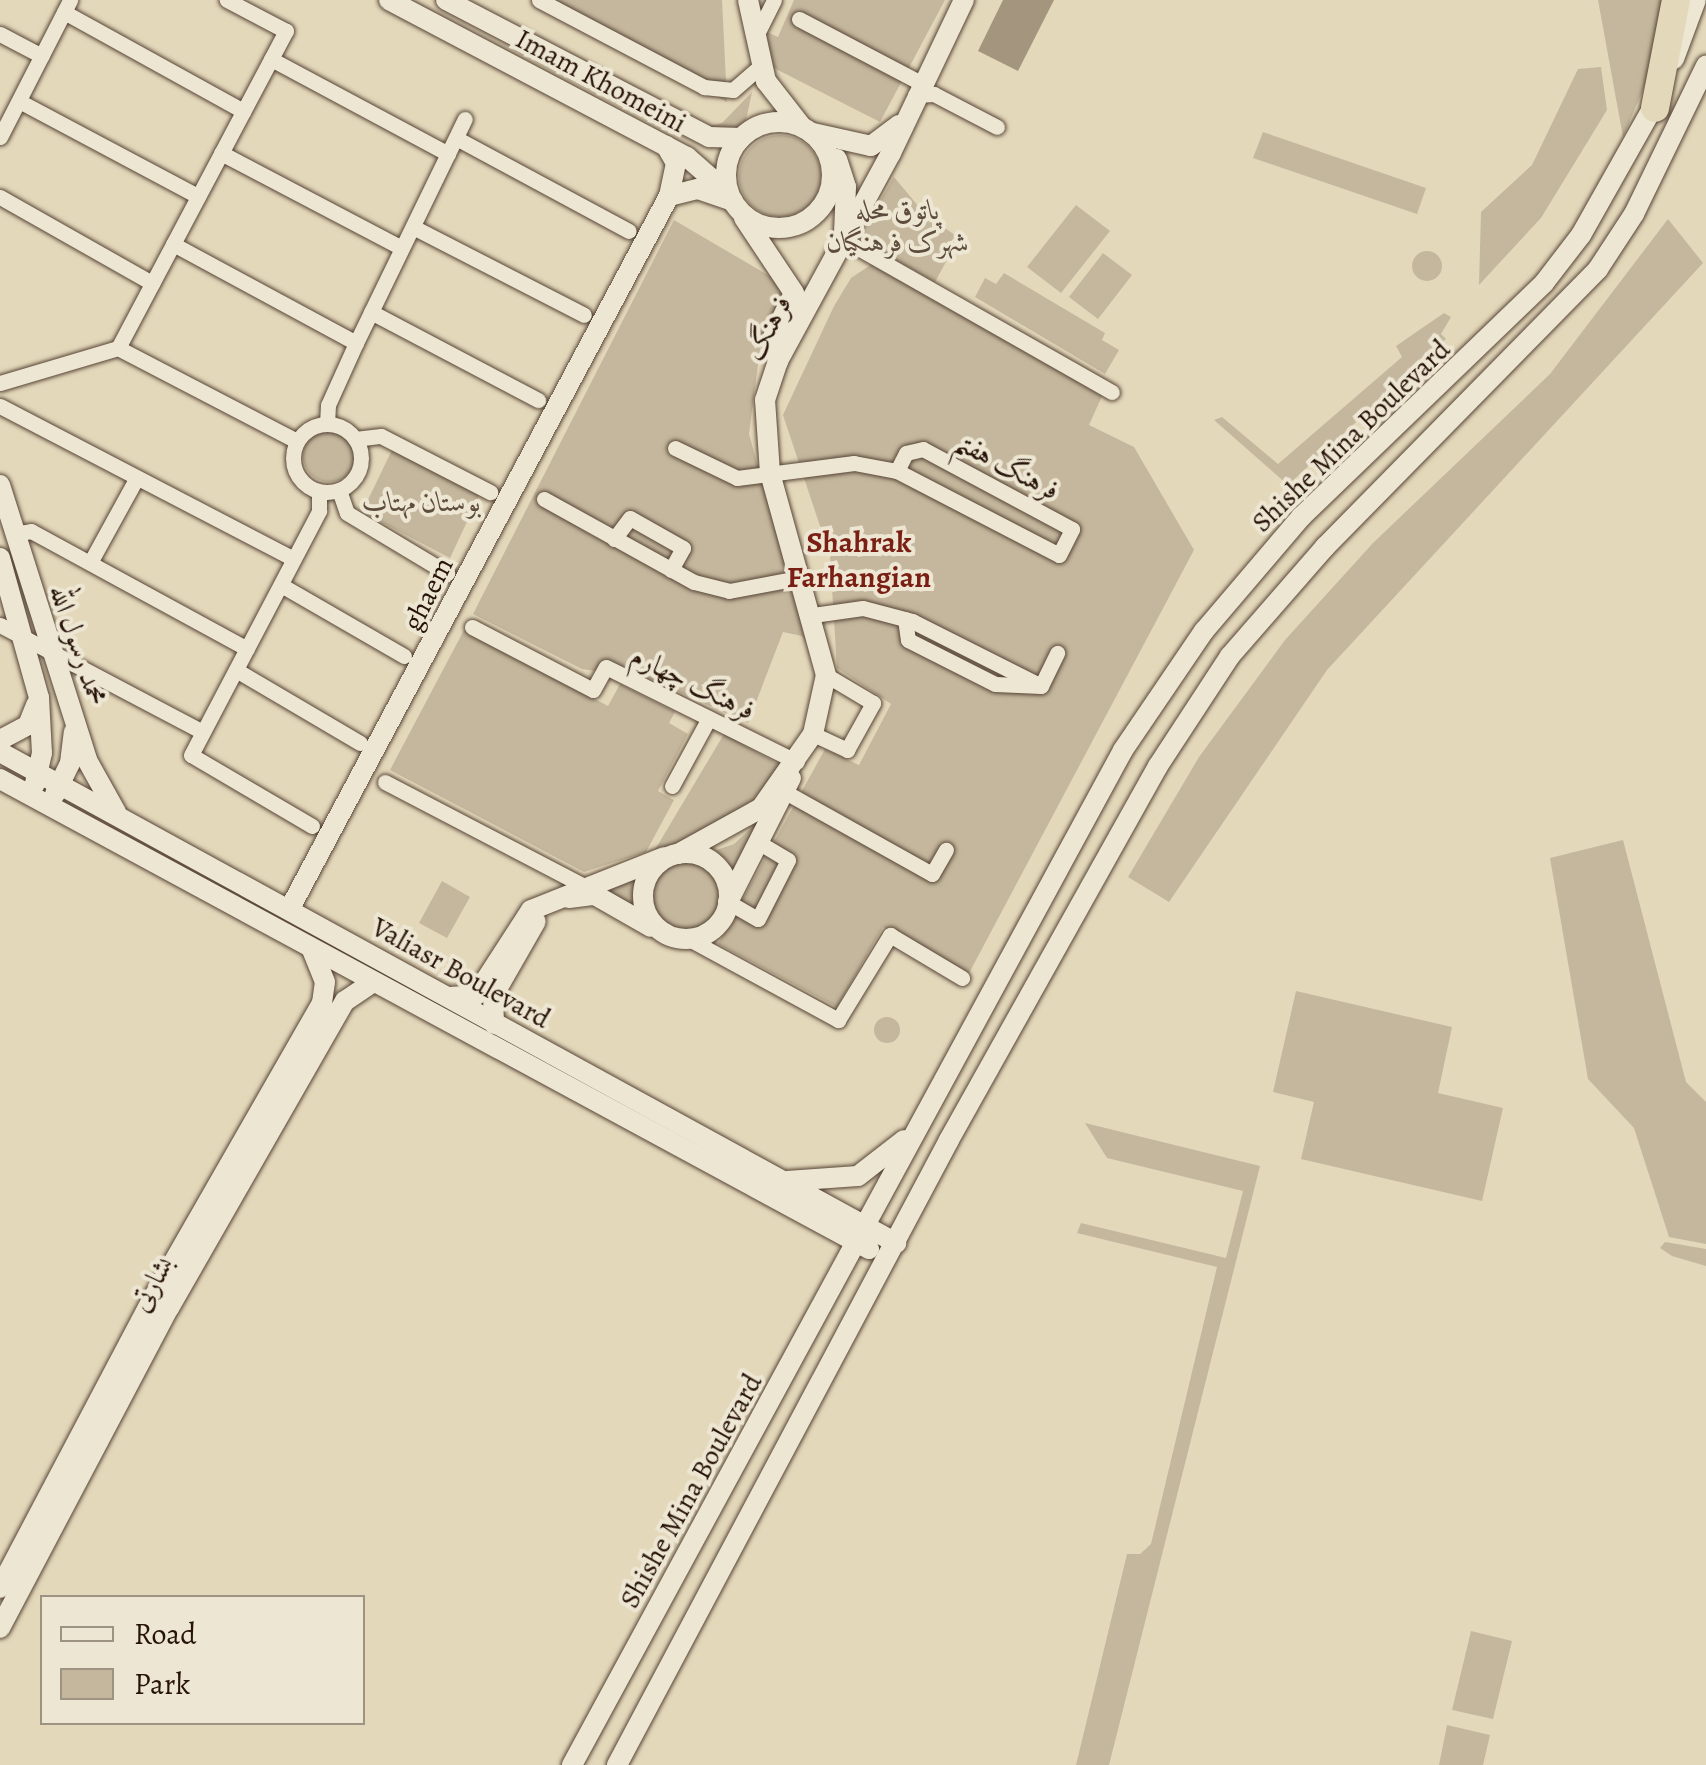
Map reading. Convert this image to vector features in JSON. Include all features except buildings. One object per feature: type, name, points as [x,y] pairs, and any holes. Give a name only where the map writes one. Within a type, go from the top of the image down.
[{"type":"highway","points":[[1655,108],[1676,0]]},
{"type":"street","points":[[118,348],[286,31],[228,0]]},
{"type":"street","name":"Imam Khomeini","points":[[389,0],[666,146],[733,202]]},
{"type":"street","name":"Imam Khomeini","points":[[446,0],[710,137],[747,133]]},
{"type":"street","points":[[539,0],[704,87],[733,90],[763,73]]},
{"type":"street","points":[[748,0],[763,73],[762,116],[728,158],[733,202],[804,297]]},
{"type":"street","points":[[756,36],[774,0]]},
{"type":"street","name":"فرهنگ","points":[[487,992],[531,910],[671,855],[761,808],[813,734],[826,675],[813,615],[770,473],[764,400],[804,297],[844,240],[964,0]]},
{"type":"street","name":"Shishe Mina Boulevard","points":[[572,1765],[863,1236],[918,1122],[1123,750],[1195,644],[1301,517],[1544,283],[1581,234],[1655,108],[1696,0]]},
{"type":"street","points":[[0,137],[67,6],[243,111]]},
{"type":"street","points":[[799,18],[918,89],[997,126]]},
{"type":"street","points":[[0,34],[42,56]]},
{"type":"street","points":[[271,59],[448,154]]},
{"type":"street","points":[[617,1765],[891,1251],[1158,766],[1224,666],[1325,547],[1598,269],[1706,66]]},
{"type":"street","points":[[763,73],[844,178],[844,240],[1112,392]]},
{"type":"street","points":[[1690,101],[1706,86]]},
{"type":"street","points":[[18,101],[198,196]]},
{"type":"street","points":[[327,424],[328,406],[356,342],[465,119]]},
{"type":"street","points":[[747,133],[778,122],[811,134],[871,146],[900,124]]},
{"type":"street","points":[[666,146],[676,163],[668,196],[698,189],[733,202],[756,224],[782,229],[817,213],[832,178],[811,134]]},
{"type":"street","points":[[456,138],[629,232]]},
{"type":"street","points":[[221,153],[402,248]]},
{"type":"street","name":"ghaem","points":[[288,910],[668,196]]},
{"type":"street","points":[[0,197],[152,283]]},
{"type":"street","points":[[412,226],[584,315]]},
{"type":"street","points":[[172,244],[356,342]]},
{"type":"street","points":[[371,312],[538,400]]},
{"type":"street","points":[[0,383],[118,348],[297,440]]},
{"type":"street","points":[[0,406],[294,559]]},
{"type":"street","points":[[327,424],[355,439],[381,436],[490,492]]},
{"type":"street","points":[[297,440],[327,424]]},
{"type":"street","points":[[297,440],[295,472],[319,492],[340,490],[360,468],[355,439]]},
{"type":"street","name":"فرهنگ هفتم","points":[[675,448],[737,478],[854,462],[897,471],[1058,555],[1072,529],[924,449],[906,453],[897,471]]},
{"type":"street","points":[[91,561],[136,480]]},
{"type":"street","name":"محمد رسول الله","points":[[0,485],[49,652],[70,700],[87,760],[120,816]]},
{"type":"street","points":[[340,490],[346,512],[448,573]]},
{"type":"street","points":[[312,826],[191,754],[320,512],[319,492]]},
{"type":"street","points":[[544,499],[672,570],[729,591],[802,576]]},
{"type":"street","points":[[614,538],[630,518],[682,548],[672,570]]},
{"type":"street","points":[[13,534],[31,532],[91,561],[247,649]]},
{"type":"street","points":[[0,558],[40,706],[39,799]]},
{"type":"street","points":[[280,585],[404,656]]},
{"type":"street","points":[[813,615],[863,608],[905,619],[908,640],[994,684],[1041,686],[1057,653]]},
{"type":"street","points":[[0,625],[203,732]]},
{"type":"street","name":"فرهنگ چهارم","points":[[472,627],[592,690],[606,667],[796,762]]},
{"type":"street","points":[[1195,644],[1224,666]]},
{"type":"street","points":[[236,670],[360,743]]},
{"type":"street","points":[[813,734],[848,750],[874,703],[826,675]]},
{"type":"street","points":[[40,706],[56,725],[64,721],[70,700]]},
{"type":"street","points":[[39,799],[61,783],[74,749],[70,700]]},
{"type":"street","points":[[0,740],[28,724],[40,706]]},
{"type":"street","points":[[672,786],[709,718]]},
{"type":"street","name":"Valiasr Boulevard","points":[[0,752],[450,998],[492,1033],[891,1251]]},
{"type":"street","name":"فرهنگ","points":[[688,938],[715,927],[763,845],[787,793],[796,762]]},
{"type":"street","name":"Valiasr Boulevard","points":[[0,779],[446,1021],[492,1033],[782,1180],[863,1236]]},
{"type":"street","points":[[385,782],[584,886]]},
{"type":"street","points":[[787,793],[932,874],[946,850]]},
{"type":"street","points":[[664,932],[643,897],[651,870],[671,855],[716,865],[728,902],[758,920],[788,860],[763,845]]},
{"type":"street","points":[[552,900],[595,895],[664,932],[688,938],[838,1020],[890,935],[962,978]]},
{"type":"street","name":"بشارتی","points":[[0,1628],[86,1451],[153,1298],[322,1003],[325,982],[312,949]]},
{"type":"street","name":"بشارتی","points":[[0,1588],[86,1451],[345,1000],[373,982]]},
{"type":"street","points":[[446,1021],[456,1017],[450,998],[464,1000],[487,992],[492,1033]]},
{"type":"street","points":[[782,1180],[858,1176],[879,1164],[918,1122]]},
{"type":"green space","points":[[535,0],[722,0],[727,102]]},
{"type":"green space","points":[[794,0],[945,0],[880,122],[770,66],[767,32],[778,37]]},
{"type":"green space","points":[[1598,0],[1671,0],[1661,47],[1623,137]]},
{"type":"green space","points":[[1601,67],[1607,110],[1541,218],[1479,285],[1481,212],[1532,165],[1578,69]]},
{"type":"green space","points":[[752,92],[745,125],[733,131],[705,127],[722,123]]},
{"type":"green space","points":[[1263,132],[1426,188],[1417,214],[1253,158]]},
{"type":"green space","points":[[780,135],[796,138],[809,147],[818,160],[818,192],[809,205],[796,214],[780,217],[764,214],[751,205],[742,192],[739,176],[742,160],[751,147],[764,138]]},
{"type":"green space","name":"پاتوق محله شهرک فرهنگیان","points":[[894,177],[924,213],[959,238],[935,282],[857,239]]},
{"type":"green space","points":[[1076,205],[1110,231],[1061,293],[1027,267]]},
{"type":"green space","points":[[1668,219],[1703,263],[1327,670],[1169,902],[1128,877],[1199,757],[1285,640],[1373,543],[1550,374]]},
{"type":"green space","points":[[674,220],[785,285],[760,349],[749,434],[808,645],[802,636],[783,632],[748,723],[606,659],[595,671],[582,669],[473,614]]},
{"type":"green space","points":[[1427,251],[1438,255],[1442,266],[1438,277],[1427,281],[1416,277],[1412,266],[1416,255]]},
{"type":"green space","points":[[1103,253],[1132,275],[1098,319],[1069,297]]},
{"type":"green space","points":[[872,264],[1103,394],[1089,425],[1134,447],[1194,550],[967,977],[883,927],[837,1007],[718,944],[825,749],[859,765],[891,704],[837,668],[830,556],[783,415],[834,306],[851,278]]},
{"type":"green space","points":[[1004,273],[1105,333],[1102,340],[1119,350],[1105,374],[975,297],[985,278],[996,284]]},
{"type":"green space","points":[[1444,313],[1451,317],[1441,334],[1446,339],[1288,485],[1214,420],[1222,417],[1278,464],[1402,357],[1396,346]]},
{"type":"green space","points":[[329,430],[348,437],[355,456],[348,475],[329,482],[310,475],[303,456],[310,437]]},
{"type":"green space","name":"بوستان مهتاب","points":[[394,446],[481,492],[450,558],[362,512]]},
{"type":"green space","points":[[464,630],[608,706],[620,684],[675,712],[669,723],[688,734],[658,791],[674,800],[646,852],[584,872],[390,770]]},
{"type":"green space","points":[[724,734],[787,769],[756,804],[709,833],[653,853]]},
{"type":"green space","points":[[780,801],[734,889],[725,864],[708,853],[734,844]]},
{"type":"green space","points":[[1623,840],[1686,1082],[1706,1102],[1706,1244],[1669,1237],[1634,1128],[1588,1079],[1550,858]]},
{"type":"green space","points":[[687,859],[711,870],[722,894],[711,918],[687,929],[663,918],[652,894],[663,870]]},
{"type":"green space","points":[[641,875],[639,906],[601,892]]},
{"type":"green space","points":[[442,881],[470,897],[447,938],[419,923]]},
{"type":"green space","points":[[1296,991],[1452,1027],[1438,1093],[1503,1108],[1482,1201],[1301,1159],[1314,1102],[1273,1092]]},
{"type":"green space","points":[[887,1017],[897,1020],[897,1040],[887,1043],[877,1040],[874,1030],[877,1020]]},
{"type":"green space","points":[[1085,1123],[1260,1166],[1109,1765],[1076,1765],[1127,1554],[1140,1554],[1151,1544],[1217,1267],[1077,1233],[1081,1223],[1226,1258],[1243,1191],[1107,1158]]},
{"type":"green space","points":[[1665,1242],[1706,1249],[1706,1266],[1672,1256],[1660,1248]]},
{"type":"green space","points":[[1471,1631],[1512,1641],[1493,1719],[1452,1710]]},
{"type":"green space","points":[[1447,1725],[1490,1735],[1483,1765],[1439,1765]]},
{"type":"shaded area","points":[[1003,0],[1054,0],[1018,71],[978,51]]},
{"type":"district","name":"Shahrak Farhangian","points":[[859,559]]}]
